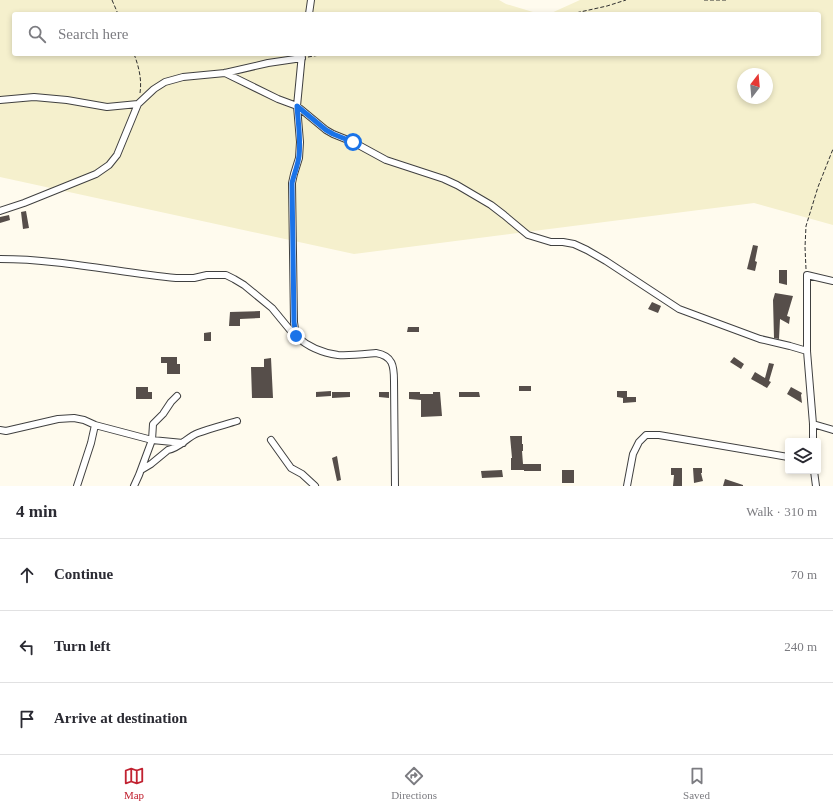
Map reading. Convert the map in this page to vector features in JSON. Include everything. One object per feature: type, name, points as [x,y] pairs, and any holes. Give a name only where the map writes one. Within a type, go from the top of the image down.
[{"type":"street","points":[[309,12],[311,0]]},
{"type":"street","points":[[0,212],[96,174],[109,165],[117,155],[138,104],[154,89],[165,82],[183,77],[225,73],[302,56],[297,106],[300,142],[299,158],[292,183],[294,322],[296,336]]},
{"type":"street","points":[[225,73],[278,99],[297,106],[326,130],[353,142],[386,160],[444,179],[474,195],[504,215],[528,235],[551,242],[574,244],[587,250],[679,309],[760,339],[806,351]]},
{"type":"street","points":[[0,100],[34,98],[67,100],[107,107],[138,104]]},
{"type":"street","points":[[0,259],[69,263],[176,278],[226,275],[244,285],[272,308],[303,342],[329,353],[339,355],[381,354],[391,362],[394,368],[395,486]]},
{"type":"street","points":[[813,438],[806,351],[806,276],[833,281]]},
{"type":"street","points":[[134,486],[152,440],[153,424],[163,414],[171,402],[178,396]]},
{"type":"street","points":[[0,430],[6,431],[58,419],[74,418],[152,440],[183,443]]},
{"type":"street","points":[[141,470],[168,450],[172,450],[196,433],[237,421]]},
{"type":"street","points":[[77,486],[91,443],[95,424]]},
{"type":"street","points":[[813,424],[833,430]]},
{"type":"street","points":[[627,486],[633,454],[639,442],[646,435],[659,435],[785,456]]},
{"type":"street","points":[[271,440],[291,468],[302,474],[315,486]]},
{"type":"street","points":[[814,474],[816,486]]},
{"type":"path","points":[[112,0],[117,12]]},
{"type":"path","points":[[580,12],[626,0]]},
{"type":"path","points":[[704,0],[727,0]]},
{"type":"path","points":[[135,56],[139,68],[140,82],[138,104]]},
{"type":"path","points":[[806,276],[806,226],[818,187],[833,149]]},
{"type":"shaded area","points":[[0,0],[499,0],[506,4],[533,12],[12,12],[12,56],[821,56],[821,12],[553,12],[580,0],[833,0],[833,225],[754,203],[354,254],[0,177]]},
{"type":"building","points":[[26,211],[29,228],[23,229],[21,212]]},
{"type":"building","points":[[9,215],[10,220],[0,223],[0,217]]},
{"type":"building","points":[[753,245],[758,246],[755,271],[747,269]]},
{"type":"building","points":[[779,270],[787,270],[787,285],[779,283]]},
{"type":"building","points":[[775,293],[793,296],[787,316],[790,317],[789,324],[780,319],[779,339],[774,338],[773,300]]},
{"type":"building","points":[[652,302],[661,306],[658,313],[648,309]]},
{"type":"building","points":[[260,311],[260,318],[240,319],[240,326],[229,326],[230,312]]},
{"type":"building","points":[[408,327],[419,327],[419,332],[407,332]]},
{"type":"building","points":[[211,332],[211,341],[204,341],[204,333]]},
{"type":"building","points":[[161,357],[177,357],[177,364],[180,364],[180,374],[167,374],[167,363],[161,363]]},
{"type":"building","points":[[734,357],[744,364],[741,369],[730,362]]},
{"type":"building","points":[[271,358],[273,398],[252,398],[251,367],[264,367],[264,359]]},
{"type":"building","points":[[769,363],[774,364],[769,381],[771,382],[767,388],[751,379],[755,372],[765,378]]},
{"type":"building","points":[[519,386],[531,386],[531,391],[519,391]]},
{"type":"building","points":[[136,387],[148,387],[148,392],[152,392],[152,399],[136,399]]},
{"type":"building","points":[[791,387],[802,393],[802,403],[787,394]]},
{"type":"building","points":[[331,391],[331,396],[316,397],[316,392]]},
{"type":"building","points":[[617,391],[627,391],[627,397],[636,397],[636,402],[623,403],[623,398],[617,397]]},
{"type":"building","points":[[332,392],[350,392],[350,397],[332,398]]},
{"type":"building","points":[[379,392],[389,392],[389,398],[379,397]]},
{"type":"building","points":[[409,392],[433,394],[433,392],[440,392],[442,416],[421,417],[421,400],[409,399]]},
{"type":"building","points":[[459,392],[479,392],[480,397],[459,397]]},
{"type":"building","points":[[510,436],[522,436],[523,464],[541,464],[541,471],[511,470],[512,458]]},
{"type":"building","points":[[337,456],[341,480],[337,481],[332,458]]},
{"type":"building","points":[[671,468],[682,468],[682,486],[673,486],[674,475],[671,475]]},
{"type":"building","points":[[693,468],[702,468],[701,473],[703,481],[694,483]]},
{"type":"building","points":[[502,470],[503,477],[482,478],[481,471]]},
{"type":"building","points":[[562,470],[574,470],[574,483],[562,483]]},
{"type":"building","points":[[725,479],[743,485],[743,486],[723,486]]},
{"type":"route","points":[[296,336],[293,304],[294,276],[292,183],[299,158],[300,142],[297,106],[326,130],[353,142]]}]
